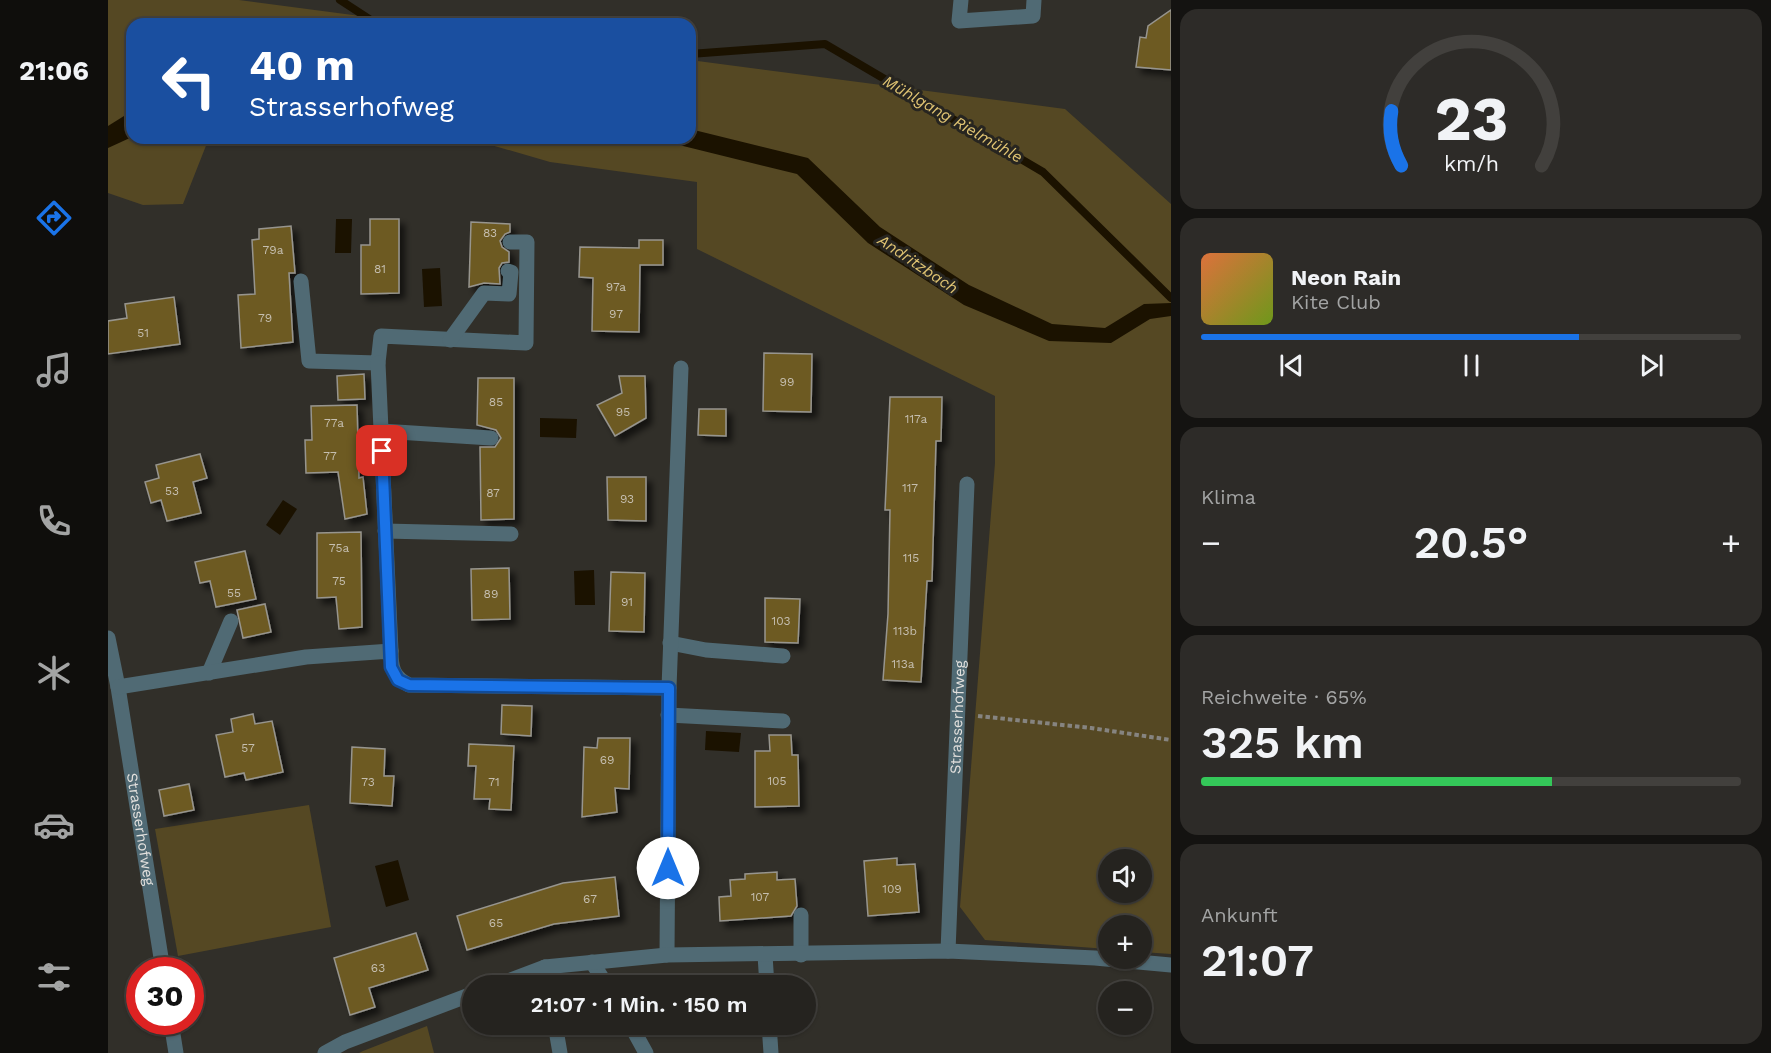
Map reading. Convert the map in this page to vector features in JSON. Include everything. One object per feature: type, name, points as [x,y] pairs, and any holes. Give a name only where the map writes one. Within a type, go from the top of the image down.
[{"type":"street","points":[[961,0],[959,21],[1033,16],[1034,0]]},
{"type":"street","points":[[510,242],[527,242],[526,343],[381,336],[378,363],[391,667],[398,680],[409,685],[669,688]]},
{"type":"street","points":[[450,340],[484,293],[509,294],[511,272],[508,272]]},
{"type":"street","points":[[301,281],[309,361],[378,363]]},
{"type":"street","points":[[667,956],[668,715],[681,368]]},
{"type":"street","points":[[381,431],[491,438]]},
{"type":"street","name":"Strasserhofweg","points":[[948,951],[967,484]]},
{"type":"street","points":[[385,531],[511,534]]},
{"type":"street","points":[[209,673],[231,621]]},
{"type":"street","name":"Strasserhofweg","points":[[108,639],[118,687],[161,957]]},
{"type":"street","points":[[670,644],[706,650],[783,656]]},
{"type":"street","points":[[118,687],[306,657],[391,651]]},
{"type":"street","points":[[668,715],[783,720]]},
{"type":"street","points":[[801,915],[801,955]]},
{"type":"street","points":[[523,975],[544,967],[667,956],[948,951],[1095,958],[1171,965]]},
{"type":"street","points":[[765,955],[766,975]]},
{"type":"street","points":[[592,962],[600,975]]},
{"type":"street","points":[[544,967],[546,975]]},
{"type":"street","points":[[325,1053],[345,1042],[462,998]]},
{"type":"street","points":[[173,1035],[176,1053]]},
{"type":"street","points":[[557,1035],[560,1053]]},
{"type":"street","points":[[636,1035],[646,1053]]},
{"type":"street","points":[[770,1035],[771,1053]]},
{"type":"path","points":[[959,714],[1091,728],[1171,740]]},
{"type":"shaded area","points":[[108,0],[239,0],[376,18],[126,18],[126,144],[207,144],[183,204],[143,205],[108,193]]},
{"type":"shaded area","points":[[696,61],[1065,109],[1171,204],[1171,954],[1152,953],[1152,915],[1098,915],[1098,948],[985,940],[960,907],[995,463],[995,396],[697,249],[697,182],[550,162],[488,144],[696,144]]},
{"type":"shaded area","points":[[309,805],[331,927],[178,956],[155,829]]},
{"type":"shaded area","points":[[427,1026],[434,1053],[359,1053],[363,1051]]},
{"type":"water","points":[[126,115],[126,140],[108,148],[108,126]]},
{"type":"water","name":"Andritzbach","points":[[696,130],[808,158],[880,227],[969,285],[1052,324],[1105,328],[1144,304],[1171,303],[1171,316],[1150,319],[1111,343],[1049,341],[964,305],[868,243],[797,174],[675,144],[696,144]]},
{"type":"water","points":[[336,219],[352,219],[351,253],[335,253]]},
{"type":"water","points":[[440,268],[442,306],[424,307],[422,269]]},
{"type":"water","points":[[540,418],[577,419],[576,438],[540,437]]},
{"type":"water","points":[[283,500],[297,509],[280,535],[266,525]]},
{"type":"water","points":[[594,570],[595,605],[575,605],[574,571]]},
{"type":"water","points":[[706,731],[741,733],[739,752],[705,750]]},
{"type":"water","points":[[398,860],[409,900],[386,907],[375,866]]},
{"type":"building","points":[[1171,10],[1171,70],[1136,67],[1140,37],[1146,38],[1148,26]]},
{"type":"building","points":[[370,219],[399,219],[399,293],[361,294],[361,245],[370,245]]},
{"type":"building","points":[[471,222],[510,224],[510,232],[505,234],[500,241],[502,247],[509,252],[509,262],[502,263],[499,268],[500,284],[484,283],[469,287]]},
{"type":"building","points":[[291,226],[295,273],[289,273],[293,342],[241,348],[238,295],[255,294],[252,240],[259,239],[259,229]]},
{"type":"building","points":[[639,240],[663,240],[663,265],[640,265],[639,332],[592,331],[593,278],[579,277],[580,247],[639,248]]},
{"type":"building","points":[[174,297],[180,344],[108,354],[108,321],[127,318],[125,304]]},
{"type":"building","points":[[764,353],[812,354],[811,412],[763,411]]},
{"type":"building","points":[[364,374],[365,399],[338,400],[337,376]]},
{"type":"building","points":[[619,376],[645,376],[646,418],[615,436],[597,405],[622,393]]},
{"type":"building","points":[[478,378],[514,378],[514,519],[481,520],[480,447],[495,447],[501,438],[496,430],[477,425]]},
{"type":"building","points":[[890,397],[942,397],[941,441],[936,441],[932,581],[927,581],[921,682],[883,680],[888,614],[890,510],[885,510]]},
{"type":"building","points":[[357,405],[359,478],[363,477],[367,514],[345,519],[338,472],[306,473],[305,440],[312,440],[311,406]]},
{"type":"building","points":[[699,409],[726,409],[726,436],[698,435]]},
{"type":"building","points":[[200,454],[207,478],[193,482],[201,513],[167,521],[161,500],[151,503],[145,482],[159,478],[156,465]]},
{"type":"building","points":[[607,477],[646,477],[646,521],[608,520]]},
{"type":"building","points":[[361,532],[362,627],[339,629],[336,597],[317,598],[317,533]]},
{"type":"building","points":[[245,551],[256,599],[216,607],[210,581],[200,583],[195,562]]},
{"type":"building","points":[[509,568],[510,619],[472,620],[471,569]]},
{"type":"building","points":[[611,572],[645,573],[644,632],[609,631]]},
{"type":"building","points":[[765,598],[800,599],[798,643],[765,642]]},
{"type":"building","points":[[265,604],[271,632],[243,638],[237,610]]},
{"type":"building","points":[[502,705],[532,706],[531,736],[501,734]]},
{"type":"building","points":[[253,714],[255,724],[272,721],[283,772],[246,780],[244,773],[225,777],[216,735],[233,732],[231,719]]},
{"type":"building","points":[[769,735],[791,735],[792,755],[798,755],[799,806],[755,807],[755,751],[770,751]]},
{"type":"building","points":[[598,738],[630,738],[629,789],[615,788],[617,812],[582,817],[584,747],[597,748]]},
{"type":"building","points":[[469,744],[514,746],[511,810],[489,809],[490,799],[474,799],[476,766],[468,766]]},
{"type":"building","points":[[352,747],[385,749],[384,776],[394,776],[392,806],[350,803]]},
{"type":"building","points":[[189,784],[194,810],[164,816],[159,790]]},
{"type":"building","points":[[897,858],[897,865],[915,864],[919,912],[868,916],[864,861]]},
{"type":"building","points":[[777,872],[777,880],[795,879],[797,906],[791,916],[720,921],[719,897],[731,896],[730,880],[745,879],[745,874]]},
{"type":"building","points":[[615,877],[619,916],[554,924],[467,950],[457,916],[563,883]]},
{"type":"building","points":[[416,933],[428,970],[369,988],[375,1007],[350,1015],[334,958]]},
{"type":"waterway","name":"Mühlgang Rielmühle","points":[[340,0],[368,18]]},
{"type":"waterway","name":"Mühlgang Rielmühle","points":[[696,54],[825,44],[1043,172],[1171,298]]},
{"type":"route","points":[[382,451],[391,667],[398,680],[409,685],[669,688],[668,868]]}]
